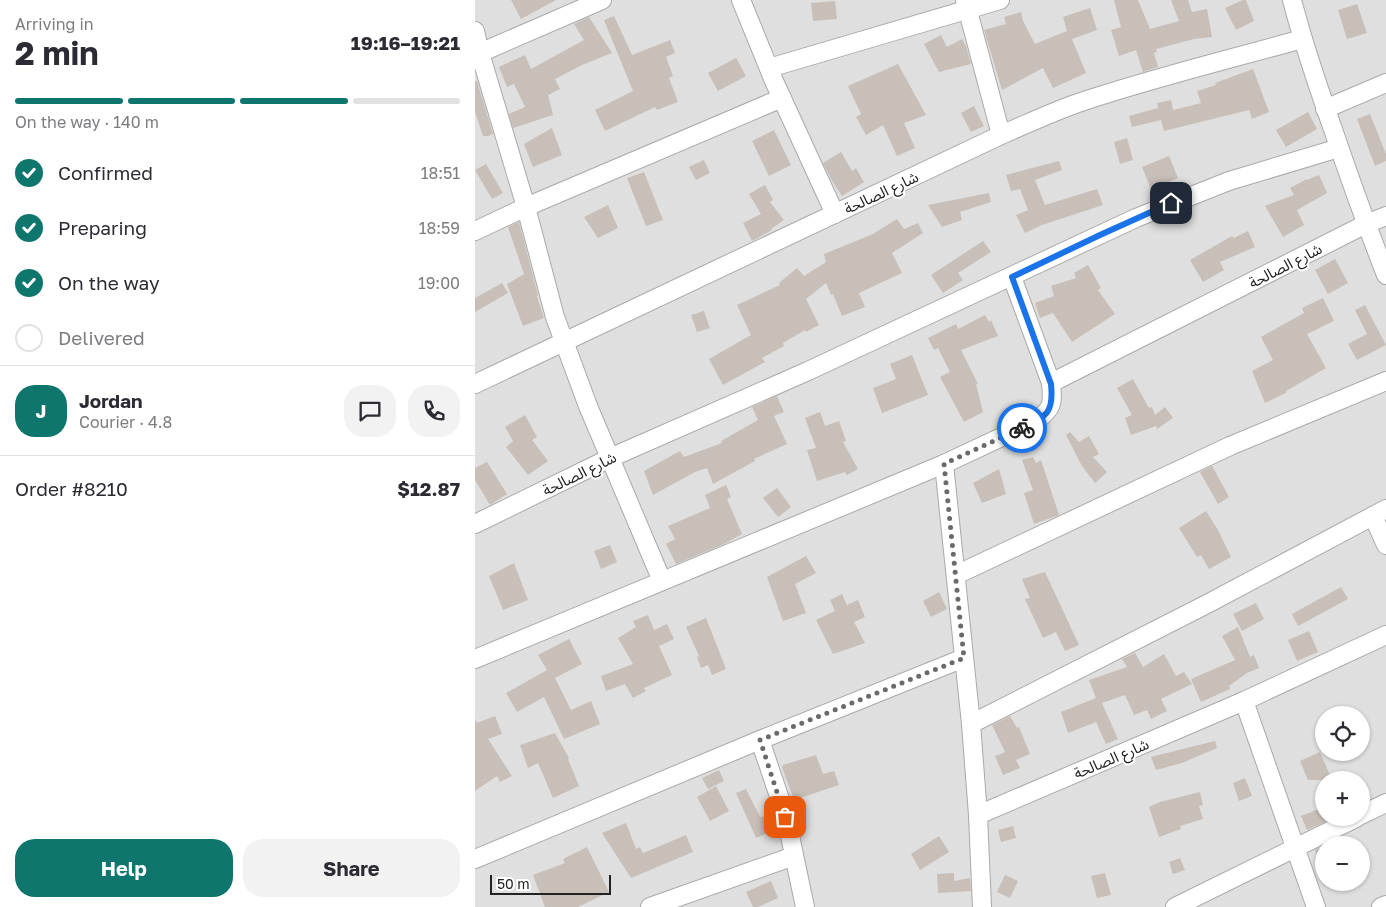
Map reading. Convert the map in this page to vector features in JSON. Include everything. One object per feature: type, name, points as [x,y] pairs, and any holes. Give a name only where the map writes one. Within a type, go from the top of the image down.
[{"type":"street","points":[[477,54],[602,0]]},
{"type":"street","points":[[741,0],[782,98],[835,214]]},
{"type":"street","points":[[769,68],[967,4],[1001,0]]},
{"type":"street","points":[[1292,0],[1302,39],[1325,109],[1386,275]]},
{"type":"street","points":[[967,4],[1001,135]]},
{"type":"street","points":[[475,31],[477,54],[526,207],[555,317],[587,406],[662,581]]},
{"type":"street","name":"شارع الصالحة","points":[[475,384],[1001,135],[1076,104],[1110,93],[1302,39]]},
{"type":"street","points":[[1325,109],[1386,83]]},
{"type":"street","points":[[475,231],[526,207],[782,98]]},
{"type":"street","name":"شارع الصالحة","points":[[475,524],[610,458],[808,371],[1171,203],[1229,182],[1339,148]]},
{"type":"street","name":"شارع الصالحة","points":[[1051,384],[1366,224],[1386,216]]},
{"type":"street","points":[[475,660],[944,464],[1036,421],[1048,412],[1053,402],[1051,384],[1012,277]]},
{"type":"street","points":[[956,576],[1177,470],[1386,381]]},
{"type":"street","points":[[944,464],[971,724],[978,815],[982,907]]},
{"type":"street","points":[[971,724],[1209,603],[1380,513],[1386,545]]},
{"type":"street","name":"شارع الصالحة","points":[[978,815],[1244,701],[1386,635]]},
{"type":"street","points":[[475,859],[760,740],[964,658]]},
{"type":"street","points":[[1244,701],[1316,907]]},
{"type":"street","points":[[760,740],[778,790],[805,907]]},
{"type":"street","points":[[1370,811],[1386,803]]},
{"type":"street","points":[[1175,907],[1339,826]]},
{"type":"street","points":[[650,907],[794,856]]},
{"type":"street","points":[[1381,907],[1386,905]]},
{"type":"shaded area","points":[[475,0],[1386,0],[1386,907],[475,907]]},
{"type":"building","points":[[511,0],[556,0],[521,19]]},
{"type":"building","points":[[1114,0],[1138,0],[1150,29],[1179,21],[1171,0],[1188,0],[1192,12],[1207,9],[1212,37],[1194,39],[1156,49],[1157,52],[1154,53],[1158,67],[1143,72],[1136,50],[1119,56],[1111,30],[1121,27]]},
{"type":"building","points":[[1246,0],[1254,21],[1236,30],[1225,8]]},
{"type":"building","points":[[835,1],[837,19],[813,21],[811,3]]},
{"type":"building","points":[[1357,4],[1367,33],[1347,39],[1338,10]]},
{"type":"building","points":[[1090,8],[1097,30],[1072,39],[1086,73],[1053,88],[1043,68],[1002,90],[984,30],[1006,24],[1004,17],[1021,12],[1023,21],[1035,44],[1067,31],[1063,17]]},
{"type":"building","points":[[614,16],[632,55],[670,40],[675,53],[666,57],[673,76],[669,78],[678,102],[657,110],[655,107],[605,131],[595,110],[633,91],[604,20]]},
{"type":"building","points":[[589,17],[612,53],[582,65],[555,79],[560,89],[548,95],[553,115],[513,128],[509,114],[525,107],[514,84],[507,87],[499,67],[525,55],[531,69],[584,40],[574,24]]},
{"type":"building","points":[[941,35],[947,47],[962,39],[971,64],[939,72],[924,44]]},
{"type":"building","points":[[736,58],[746,76],[718,91],[708,73]]},
{"type":"building","points":[[898,64],[926,115],[904,123],[915,148],[897,156],[883,125],[866,135],[856,117],[861,114],[848,86]]},
{"type":"building","points":[[1253,69],[1269,112],[1252,119],[1249,110],[1164,131],[1161,120],[1132,127],[1129,116],[1158,108],[1157,103],[1171,100],[1173,110],[1201,103],[1197,91]]},
{"type":"building","points":[[475,81],[477,81],[493,134],[488,136],[483,136],[475,112]]},
{"type":"building","points":[[974,106],[984,126],[971,132],[961,113]]},
{"type":"building","points":[[1308,112],[1317,129],[1286,147],[1276,130]]},
{"type":"building","points":[[1370,114],[1386,154],[1386,161],[1375,166],[1357,119]]},
{"type":"building","points":[[552,128],[562,155],[533,167],[524,144]]},
{"type":"building","points":[[774,130],[791,165],[769,176],[752,141]]},
{"type":"building","points":[[1127,138],[1133,160],[1120,164],[1114,142]]},
{"type":"building","points":[[841,152],[852,171],[856,168],[864,182],[842,196],[823,163]]},
{"type":"building","points":[[1169,156],[1178,178],[1151,189],[1142,167]]},
{"type":"building","points":[[704,160],[710,173],[696,180],[689,167]]},
{"type":"building","points":[[1059,161],[1062,170],[1035,180],[1045,205],[1097,189],[1103,205],[1042,225],[1025,233],[1016,215],[1028,210],[1020,189],[1011,191],[1006,175]]},
{"type":"building","points":[[486,164],[503,193],[492,199],[475,170]]},
{"type":"building","points":[[644,172],[663,220],[646,226],[627,178]]},
{"type":"building","points":[[1319,175],[1327,193],[1297,210],[1304,225],[1283,237],[1265,206],[1294,195],[1290,188]]},
{"type":"building","points":[[765,185],[773,200],[770,202],[784,220],[772,230],[752,241],[743,223],[761,214],[749,194]]},
{"type":"building","points":[[989,193],[991,202],[960,212],[962,220],[942,227],[928,205]]},
{"type":"building","points":[[608,205],[618,228],[598,238],[584,217]]},
{"type":"building","points":[[897,219],[904,229],[918,223],[923,233],[892,253],[902,273],[859,293],[865,307],[842,316],[826,283],[806,299],[819,325],[806,332],[805,330],[783,343],[784,346],[762,358],[765,362],[723,385],[709,359],[751,335],[737,305],[780,285],[779,283],[797,268],[804,276],[826,262],[824,254],[873,234]]},
{"type":"building","points":[[519,222],[544,318],[523,326],[507,284],[524,274],[508,227]]},
{"type":"building","points":[[1248,231],[1255,247],[1220,262],[1224,270],[1203,282],[1190,260],[1232,236],[1234,238]]},
{"type":"building","points":[[983,241],[991,252],[958,273],[963,280],[943,293],[931,275]]},
{"type":"building","points":[[1335,259],[1348,283],[1328,294],[1315,270]]},
{"type":"building","points":[[1088,265],[1101,288],[1098,290],[1115,314],[1072,342],[1053,313],[1040,318],[1035,303],[1054,296],[1051,286],[1076,278],[1074,273]]},
{"type":"building","points":[[502,283],[508,293],[475,312],[475,298]]},
{"type":"building","points":[[1323,298],[1334,321],[1307,334],[1326,368],[1286,391],[1286,393],[1265,403],[1252,371],[1273,360],[1261,337],[1304,313],[1302,308]]},
{"type":"building","points":[[1365,305],[1386,345],[1357,360],[1348,344],[1367,334],[1355,310]]},
{"type":"building","points":[[704,311],[710,328],[697,332],[691,315]]},
{"type":"building","points":[[985,315],[989,322],[991,320],[998,336],[961,350],[978,384],[976,384],[983,412],[964,422],[940,377],[950,372],[938,348],[934,350],[928,338],[956,324],[958,329]]},
{"type":"building","points":[[912,355],[928,395],[882,413],[873,388],[896,379],[890,364]]},
{"type":"building","points":[[1133,379],[1149,408],[1152,407],[1155,415],[1165,407],[1173,418],[1157,429],[1156,426],[1131,435],[1125,418],[1132,415],[1117,388]]},
{"type":"building","points":[[777,396],[784,412],[774,416],[787,444],[754,459],[755,461],[713,484],[707,468],[695,472],[653,495],[644,471],[680,451],[684,457],[722,443],[721,441],[758,420],[752,407]]},
{"type":"building","points":[[820,412],[825,426],[839,421],[846,441],[843,442],[858,469],[847,475],[845,472],[817,481],[807,450],[816,448],[805,418]]},
{"type":"building","points":[[525,415],[537,437],[532,440],[548,461],[528,475],[506,447],[513,441],[505,427]]},
{"type":"building","points":[[1070,432],[1079,442],[1089,436],[1099,454],[1093,457],[1107,472],[1095,483],[1082,466],[1066,435]]},
{"type":"building","points":[[1033,457],[1036,463],[1041,460],[1059,515],[1034,524],[1024,493],[1033,490],[1022,460]]},
{"type":"building","points":[[487,462],[507,494],[490,505],[475,480],[475,468]]},
{"type":"building","points":[[1212,466],[1229,497],[1218,504],[1200,472]]},
{"type":"building","points":[[999,469],[1006,494],[982,503],[973,483]]},
{"type":"building","points":[[726,485],[731,497],[727,499],[742,534],[724,544],[676,564],[666,544],[675,539],[668,526],[710,508],[705,495]]},
{"type":"building","points":[[777,488],[791,507],[778,517],[763,498]]},
{"type":"building","points":[[1206,511],[1231,557],[1209,569],[1201,555],[1197,557],[1179,528]]},
{"type":"building","points":[[610,545],[617,562],[601,569],[594,551]]},
{"type":"building","points":[[806,556],[816,573],[795,584],[806,613],[783,621],[767,577]]},
{"type":"building","points":[[514,563],[528,600],[503,610],[489,576]]},
{"type":"building","points":[[1045,572],[1079,645],[1065,651],[1056,632],[1043,638],[1025,599],[1030,598],[1022,579]]},
{"type":"building","points":[[1341,587],[1348,599],[1298,626],[1292,614]]},
{"type":"building","points":[[939,592],[947,609],[931,617],[923,601]]},
{"type":"building","points":[[842,594],[847,605],[858,600],[865,617],[854,622],[865,643],[833,654],[816,620],[835,611],[830,600]]},
{"type":"building","points":[[1256,603],[1264,619],[1242,631],[1233,614]]},
{"type":"building","points":[[648,615],[654,630],[667,624],[674,639],[659,646],[672,675],[644,688],[646,691],[633,698],[625,684],[606,691],[601,676],[633,664],[618,638],[636,627],[633,621]]},
{"type":"building","points":[[706,618],[726,669],[712,675],[708,665],[701,668],[697,657],[699,656],[686,627]]},
{"type":"building","points":[[1238,627],[1250,657],[1254,655],[1259,668],[1247,673],[1229,686],[1230,689],[1201,702],[1191,679],[1235,660],[1222,636]]},
{"type":"building","points":[[1309,631],[1318,652],[1297,661],[1288,640]]},
{"type":"building","points":[[569,639],[582,664],[555,678],[571,710],[591,701],[600,724],[564,739],[544,697],[517,712],[506,693],[547,670],[538,655]]},
{"type":"building","points":[[1135,653],[1143,667],[1164,654],[1176,676],[1184,672],[1192,684],[1161,699],[1167,711],[1151,719],[1147,710],[1134,715],[1125,695],[1102,703],[1118,739],[1106,744],[1096,722],[1068,733],[1061,712],[1096,698],[1089,680],[1127,667],[1122,659]]},
{"type":"building","points":[[495,716],[502,734],[488,739],[512,776],[500,782],[497,776],[475,791],[475,719],[477,723]]},
{"type":"building","points":[[1010,716],[1017,728],[1019,727],[1030,754],[1016,760],[1020,768],[1003,775],[995,756],[1005,752],[992,725]]},
{"type":"building","points":[[555,733],[569,758],[579,786],[553,798],[538,763],[528,768],[520,745]]},
{"type":"building","points":[[1215,741],[1217,748],[1182,763],[1156,770],[1151,757]]},
{"type":"building","points":[[1315,754],[1315,761],[1324,761],[1328,771],[1315,771],[1315,780],[1308,780],[1300,761]]},
{"type":"building","points":[[816,755],[823,774],[834,771],[839,785],[794,800],[782,767],[783,765]]},
{"type":"building","points":[[719,770],[724,781],[708,789],[702,778]]},
{"type":"building","points":[[1245,778],[1252,796],[1239,801],[1233,783]]},
{"type":"building","points":[[716,786],[729,811],[710,821],[697,797]]},
{"type":"building","points":[[746,789],[760,817],[763,816],[770,832],[756,838],[736,793]]},
{"type":"building","points":[[1200,792],[1203,805],[1199,806],[1203,819],[1180,826],[1181,829],[1159,837],[1149,807],[1160,802]]},
{"type":"building","points":[[1315,811],[1316,826],[1307,830],[1301,816]]},
{"type":"building","points":[[626,823],[636,849],[640,847],[643,853],[686,835],[693,852],[631,878],[602,833]]},
{"type":"building","points":[[1013,826],[1016,838],[1001,842],[998,830]]},
{"type":"building","points":[[939,836],[949,852],[920,870],[911,854]]},
{"type":"building","points":[[587,847],[609,892],[578,907],[545,907],[533,875],[565,863],[563,859]]},
{"type":"building","points":[[1180,858],[1185,870],[1173,874],[1169,862]]},
{"type":"building","points":[[954,873],[954,881],[970,878],[971,891],[938,893],[937,874]]},
{"type":"building","points":[[1105,873],[1111,895],[1097,898],[1091,876]]},
{"type":"building","points":[[1005,875],[1018,881],[1010,898],[997,892]]},
{"type":"building","points":[[771,881],[778,898],[758,907],[753,907],[746,892]]},
{"type":"way so far","points":[[785,817],[778,790],[760,740],[964,658],[944,464],[1022,428]]},
{"type":"route","points":[[1022,428],[1048,412],[1053,402],[1051,384],[1012,277],[1171,203]]}]
